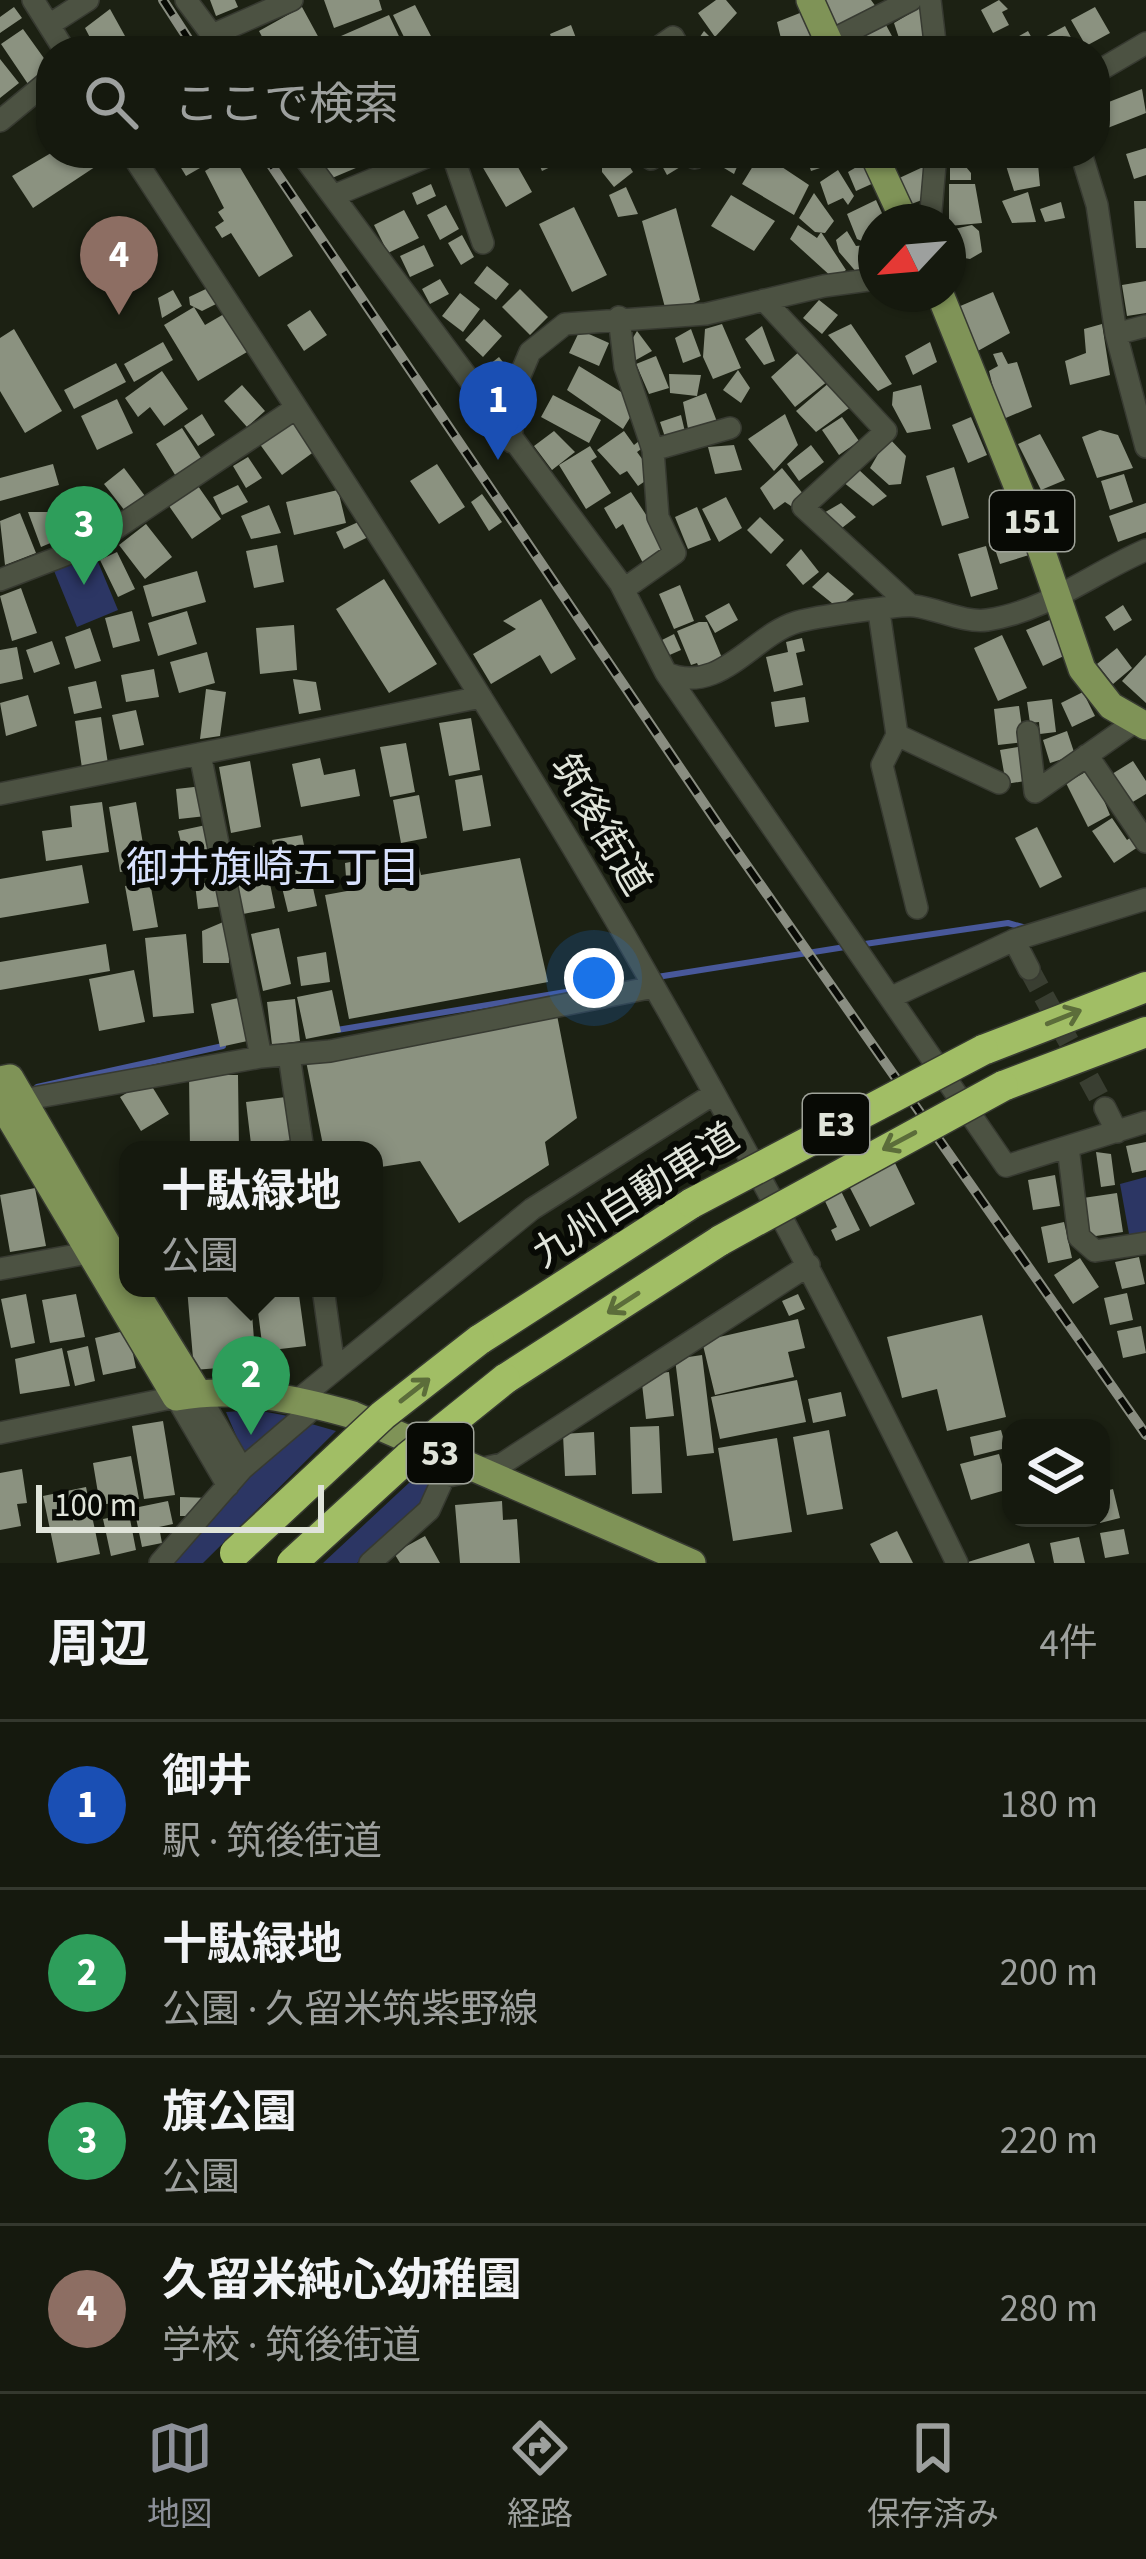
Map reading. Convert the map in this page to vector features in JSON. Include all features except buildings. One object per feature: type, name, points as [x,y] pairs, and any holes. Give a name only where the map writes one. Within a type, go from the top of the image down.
[{"type":"highway","name":"九州自動車道","points":[[231,1558],[383,1415],[479,1340],[692,1203],[982,1051],[1146,987]]},
{"type":"highway","name":"E3","points":[[292,1563],[408,1456],[505,1379],[721,1240],[1003,1086],[1146,1032]]},
{"type":"main road","points":[[810,0],[826,36]]},
{"type":"main road","points":[[880,168],[896,204]]},
{"type":"main road","name":"151","points":[[947,312],[1031,520],[1056,601],[1096,692],[1141,724]]},
{"type":"main road","points":[[5,1090],[88,1253],[187,1395]]},
{"type":"main road","points":[[5,1090],[119,1266]]},
{"type":"main road","points":[[138,1297],[187,1395]]},
{"type":"main road","name":"53","points":[[187,1395],[307,1402],[692,1563]]},
{"type":"street","points":[[33,0],[56,36]]},
{"type":"street","points":[[49,25],[88,0]]},
{"type":"street","points":[[186,0],[213,36]]},
{"type":"street","points":[[230,36],[292,0]]},
{"type":"street","points":[[848,36],[911,0]]},
{"type":"street","points":[[930,0],[934,36]]},
{"type":"street","points":[[1110,64],[1146,43]]},
{"type":"street","points":[[0,121],[36,92]]},
{"type":"street","name":"筑後街道","points":[[141,168],[481,697],[651,981],[809,1265],[957,1563]]},
{"type":"street","points":[[313,168],[624,589],[666,673],[1006,1166],[1146,1122]]},
{"type":"street","points":[[334,196],[388,168]]},
{"type":"street","points":[[457,168],[483,242]]},
{"type":"street","points":[[932,204],[935,168]]},
{"type":"street","points":[[1086,168],[1097,205],[1116,334],[1146,447]]},
{"type":"street","points":[[512,442],[511,397],[530,352],[565,324],[619,317],[660,320],[858,282]]},
{"type":"street","points":[[764,300],[886,431],[803,507],[910,604]]},
{"type":"street","points":[[619,317],[625,367],[652,450],[658,518],[675,554],[624,589]]},
{"type":"street","points":[[1116,334],[1146,326]]},
{"type":"street","points":[[0,580],[91,545],[296,408]]},
{"type":"street","points":[[652,450],[730,428]]},
{"type":"street","points":[[666,673],[680,679],[706,675],[748,656],[793,622],[910,604],[984,620],[1056,601],[1094,572],[1146,550]]},
{"type":"street","points":[[879,612],[897,735],[882,765],[917,908]]},
{"type":"street","points":[[0,794],[481,697]]},
{"type":"street","points":[[1028,733],[1035,792],[1141,724]]},
{"type":"street","points":[[897,735],[999,783]]},
{"type":"street","points":[[200,754],[261,1057]]},
{"type":"street","points":[[1087,755],[1146,842]]},
{"type":"street","points":[[893,996],[1014,940],[1146,899]]},
{"type":"street","points":[[1014,940],[1029,969]]},
{"type":"street","points":[[5,1090],[289,1055],[651,981]]},
{"type":"street","points":[[289,1055],[302,1141]]},
{"type":"street","points":[[160,1563],[334,1367],[532,1209],[712,1095]]},
{"type":"street","points":[[1105,1108],[1117,1132]]},
{"type":"street","points":[[1068,1147],[1079,1238],[1095,1251],[1146,1243]]},
{"type":"street","points":[[0,1269],[88,1253]]},
{"type":"street","points":[[370,1563],[429,1510],[444,1477],[502,1464],[809,1265]]},
{"type":"street","points":[[323,1297],[334,1367]]},
{"type":"street","points":[[0,1433],[187,1395],[235,1477]]},
{"type":"shaded area","points":[[91,545],[118,610],[77,627],[50,561]]},
{"type":"shaded area","points":[[1146,1177],[1146,1243],[1131,1245],[1120,1184]]},
{"type":"shaded area","points":[[256,1410],[288,1416],[244,1454],[226,1412]]},
{"type":"shaded area","points":[[308,1423],[336,1431],[203,1563],[172,1563],[242,1484]]},
{"type":"shaded area","points":[[426,1467],[436,1478],[434,1498],[357,1563],[323,1563]]},
{"type":"waterway","points":[[858,945],[1008,923],[1026,928]]},
{"type":"waterway","points":[[657,977],[845,947]]},
{"type":"waterway","points":[[337,1030],[614,984]]},
{"type":"waterway","points":[[37,1087],[223,1046]]},
{"type":"tunnel","points":[[1029,969],[1105,1108]]},
{"type":"railway","points":[[163,0],[186,36]]},
{"type":"railway","points":[[273,168],[722,830],[1146,1435]]},
{"type":"place","name":"久留米純心幼稚園","points":[[119,315]]},
{"type":"place","name":"御井","points":[[498,460]]},
{"type":"place","name":"旗公園","points":[[84,585]]},
{"type":"place","name":"十駄緑地","points":[[251,1435]]},
{"type":"district","name":"御井旗崎五丁目","points":[[273,869]]}]
